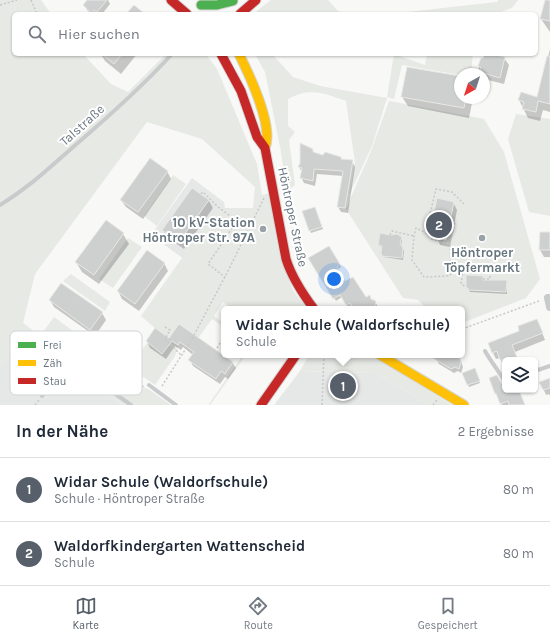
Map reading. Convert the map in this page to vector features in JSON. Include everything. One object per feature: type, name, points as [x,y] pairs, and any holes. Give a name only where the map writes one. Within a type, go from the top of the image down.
[{"type":"street","points":[[171,0],[185,12]]},
{"type":"street","points":[[198,3],[217,5],[234,0]]},
{"type":"street","points":[[221,12],[234,0]]},
{"type":"street","points":[[242,12],[256,0]]},
{"type":"street","points":[[198,3],[207,12]]},
{"type":"street","name":"Höntroper Straße","points":[[222,56],[242,92],[257,137],[265,148],[289,268],[300,290],[312,306]]},
{"type":"street","name":"Höntroper Straße","points":[[240,56],[252,80],[261,105],[268,141],[265,148]]},
{"type":"street","points":[[548,298],[550,307]]},
{"type":"street","points":[[261,405],[294,358]]},
{"type":"street","points":[[385,358],[464,405]]},
{"type":"lane","name":"Talstraße","points":[[0,205],[17,195],[37,180],[149,80],[170,56]]},
{"type":"lane","points":[[485,351],[502,376]]},
{"type":"lane","points":[[538,370],[550,366]]},
{"type":"lane","points":[[149,385],[176,405]]},
{"type":"lane","points":[[117,395],[131,405]]},
{"type":"path","points":[[0,5],[17,0]]},
{"type":"path","points":[[31,0],[36,12]]},
{"type":"path","points":[[428,234],[429,218],[436,189],[452,192],[464,204]]},
{"type":"path","points":[[201,194],[203,192],[218,207],[237,221],[208,264],[225,277]]},
{"type":"path","points":[[158,392],[192,339],[225,277],[263,198],[274,196]]},
{"type":"path","points":[[429,218],[433,219]]},
{"type":"path","points":[[449,225],[455,223],[450,244],[451,265],[455,269],[485,273]]},
{"type":"path","points":[[450,244],[431,239],[428,234],[416,228],[412,260],[424,278],[449,276],[455,269]]},
{"type":"path","points":[[390,235],[392,231],[414,236]]},
{"type":"path","points":[[463,270],[461,284],[465,286]]},
{"type":"path","points":[[483,279],[490,279],[490,273]]},
{"type":"path","points":[[465,328],[548,298]]},
{"type":"path","points":[[165,327],[170,330],[164,339],[182,356]]},
{"type":"path","points":[[217,348],[221,342]]},
{"type":"path","points":[[322,405],[324,358]]},
{"type":"shaded area","points":[[0,0],[41,0],[50,12],[12,12],[12,56],[85,56],[111,84],[128,92],[164,56],[207,56],[217,69],[257,164],[262,195],[270,193],[284,269],[294,292],[305,306],[228,306],[223,302],[214,316],[221,322],[221,325],[212,319],[194,344],[188,330],[179,324],[168,338],[178,346],[175,356],[155,385],[142,376],[142,350],[157,330],[141,316],[213,214],[220,208],[253,208],[255,187],[202,139],[147,122],[35,274],[23,323],[34,331],[10,331],[10,353],[0,365]]},
{"type":"shaded area","points":[[271,0],[328,0],[338,11],[342,12],[256,12]]},
{"type":"shaded area","points":[[498,0],[518,0],[512,8],[500,12],[407,12],[497,2]]},
{"type":"shaded area","points":[[256,56],[274,56],[293,77],[320,86],[387,98],[372,146],[349,195],[355,162],[346,101],[317,92],[303,93],[288,99],[288,126],[295,132],[289,140],[295,185],[287,192],[281,152],[265,72]]},
{"type":"shaded area","points":[[394,56],[400,56],[425,65],[427,56],[473,56],[472,68],[454,68],[454,74],[402,65],[394,99],[387,97]]},
{"type":"shaded area","points":[[389,101],[484,119],[504,152],[540,279],[526,298],[465,322],[465,306],[424,306],[418,300],[403,298],[346,209],[371,151]]},
{"type":"shaded area","points":[[516,114],[550,119],[550,216],[529,212],[508,139]]},
{"type":"shaded area","points":[[173,175],[186,184],[157,226],[144,216]]},
{"type":"shaded area","points":[[192,178],[224,202],[225,209],[207,276],[151,235]]},
{"type":"shaded area","points":[[128,238],[142,247],[113,288],[99,279]]},
{"type":"shaded area","points":[[71,274],[110,302],[105,311],[63,281]]},
{"type":"shaded area","points":[[54,317],[73,331],[44,331]]},
{"type":"shaded area","points":[[10,353],[10,395],[107,395],[123,405],[0,405],[0,365]]},
{"type":"shaded area","points":[[241,358],[244,358],[210,405],[209,404]]},
{"type":"shaded area","points":[[307,358],[376,358],[452,405],[430,405],[376,373],[300,371]]},
{"type":"shaded area","points":[[300,371],[376,373],[430,405],[274,405]]},
{"type":"shaded area","points":[[142,387],[150,390],[171,405],[123,405],[107,395],[142,395]]},
{"type":"building","points":[[87,0],[107,0],[97,12],[94,10],[91,12],[83,5]]},
{"type":"building","points":[[545,0],[550,0],[550,21],[540,19]]},
{"type":"building","points":[[134,5],[143,12],[128,12]]},
{"type":"building","points":[[104,56],[120,56],[114,64]]},
{"type":"building","points":[[484,56],[505,57],[500,78],[490,75],[490,68],[481,68],[478,66],[481,58],[483,58]]},
{"type":"building","points":[[547,56],[550,56],[550,104],[538,101],[536,112],[522,109],[524,102],[518,100],[521,92],[537,97]]},
{"type":"building","points":[[407,67],[454,75],[454,104],[465,104],[464,108],[401,97]]},
{"type":"building","points":[[300,143],[313,149],[313,152],[323,155],[325,152],[341,157],[341,159],[353,160],[345,208],[337,207],[343,171],[314,169],[313,181],[300,178],[302,168],[298,167],[300,163]]},
{"type":"building","points":[[150,158],[168,171],[138,212],[120,200]]},
{"type":"building","points":[[192,188],[209,200],[179,242],[162,230]]},
{"type":"building","points":[[437,198],[454,202],[446,240],[435,238],[437,228],[431,227]]},
{"type":"building","points":[[315,207],[322,227],[309,231],[302,211]]},
{"type":"building","points":[[106,220],[124,233],[94,275],[75,262]]},
{"type":"building","points":[[540,232],[550,232],[550,250],[539,250]]},
{"type":"building","points":[[380,233],[390,235],[397,234],[402,237],[400,243],[403,248],[402,258],[382,256],[382,246],[378,245]]},
{"type":"building","points":[[329,246],[340,264],[337,267],[345,281],[353,277],[366,297],[370,295],[371,299],[376,301],[376,306],[352,306],[350,303],[346,305],[340,295],[333,299],[308,258]]},
{"type":"building","points":[[147,250],[165,263],[135,304],[117,291]]},
{"type":"building","points":[[466,275],[483,276],[483,280],[507,280],[506,292],[468,290],[468,288],[466,288]]},
{"type":"building","points":[[61,283],[103,312],[90,330],[49,300]]},
{"type":"building","points":[[537,319],[543,333],[512,345],[517,357],[502,357],[502,360],[500,360],[497,351],[492,353],[488,343],[519,331],[518,326]]},
{"type":"building","points":[[179,324],[221,354],[221,358],[227,358],[233,362],[225,374],[221,371],[216,379],[188,360],[194,352],[180,342],[178,345],[172,341],[162,354],[146,341],[155,328],[169,338]]},
{"type":"building","points":[[433,358],[460,358],[461,362],[459,369],[455,367],[451,369]]},
{"type":"building","points":[[475,368],[480,381],[467,385],[462,373]]},
{"type":"building","points":[[497,375],[502,384],[502,393],[520,393],[525,405],[509,405],[508,401],[500,404],[489,378]]},
{"type":"building","points":[[550,378],[550,388],[543,390],[539,382]]},
{"type":"traffic: fast","points":[[201,5],[217,5],[233,1]]},
{"type":"traffic: slow","points":[[240,56],[249,74],[263,114],[267,139],[265,148]]},
{"type":"traffic: slow","points":[[385,358],[464,405]]},
{"type":"traffic: jam","points":[[171,0],[185,12]]},
{"type":"traffic: jam","points":[[242,12],[256,0]]},
{"type":"traffic: jam","points":[[222,56],[241,91],[257,137],[265,148],[288,266],[305,297],[312,306]]},
{"type":"traffic: jam","points":[[261,405],[294,358]]},
{"type":"place","name":"Waldorfkindergarten Wattenscheid","points":[[439,225]]},
{"type":"place","name":"10 kV-Station Höntroper Str. 97A","points":[[263,229]]},
{"type":"place","name":"Höntroper Töpfermarkt","points":[[482,238]]},
{"type":"place","name":"Widar Schule (Waldorfschule)","points":[[343,386]]}]
